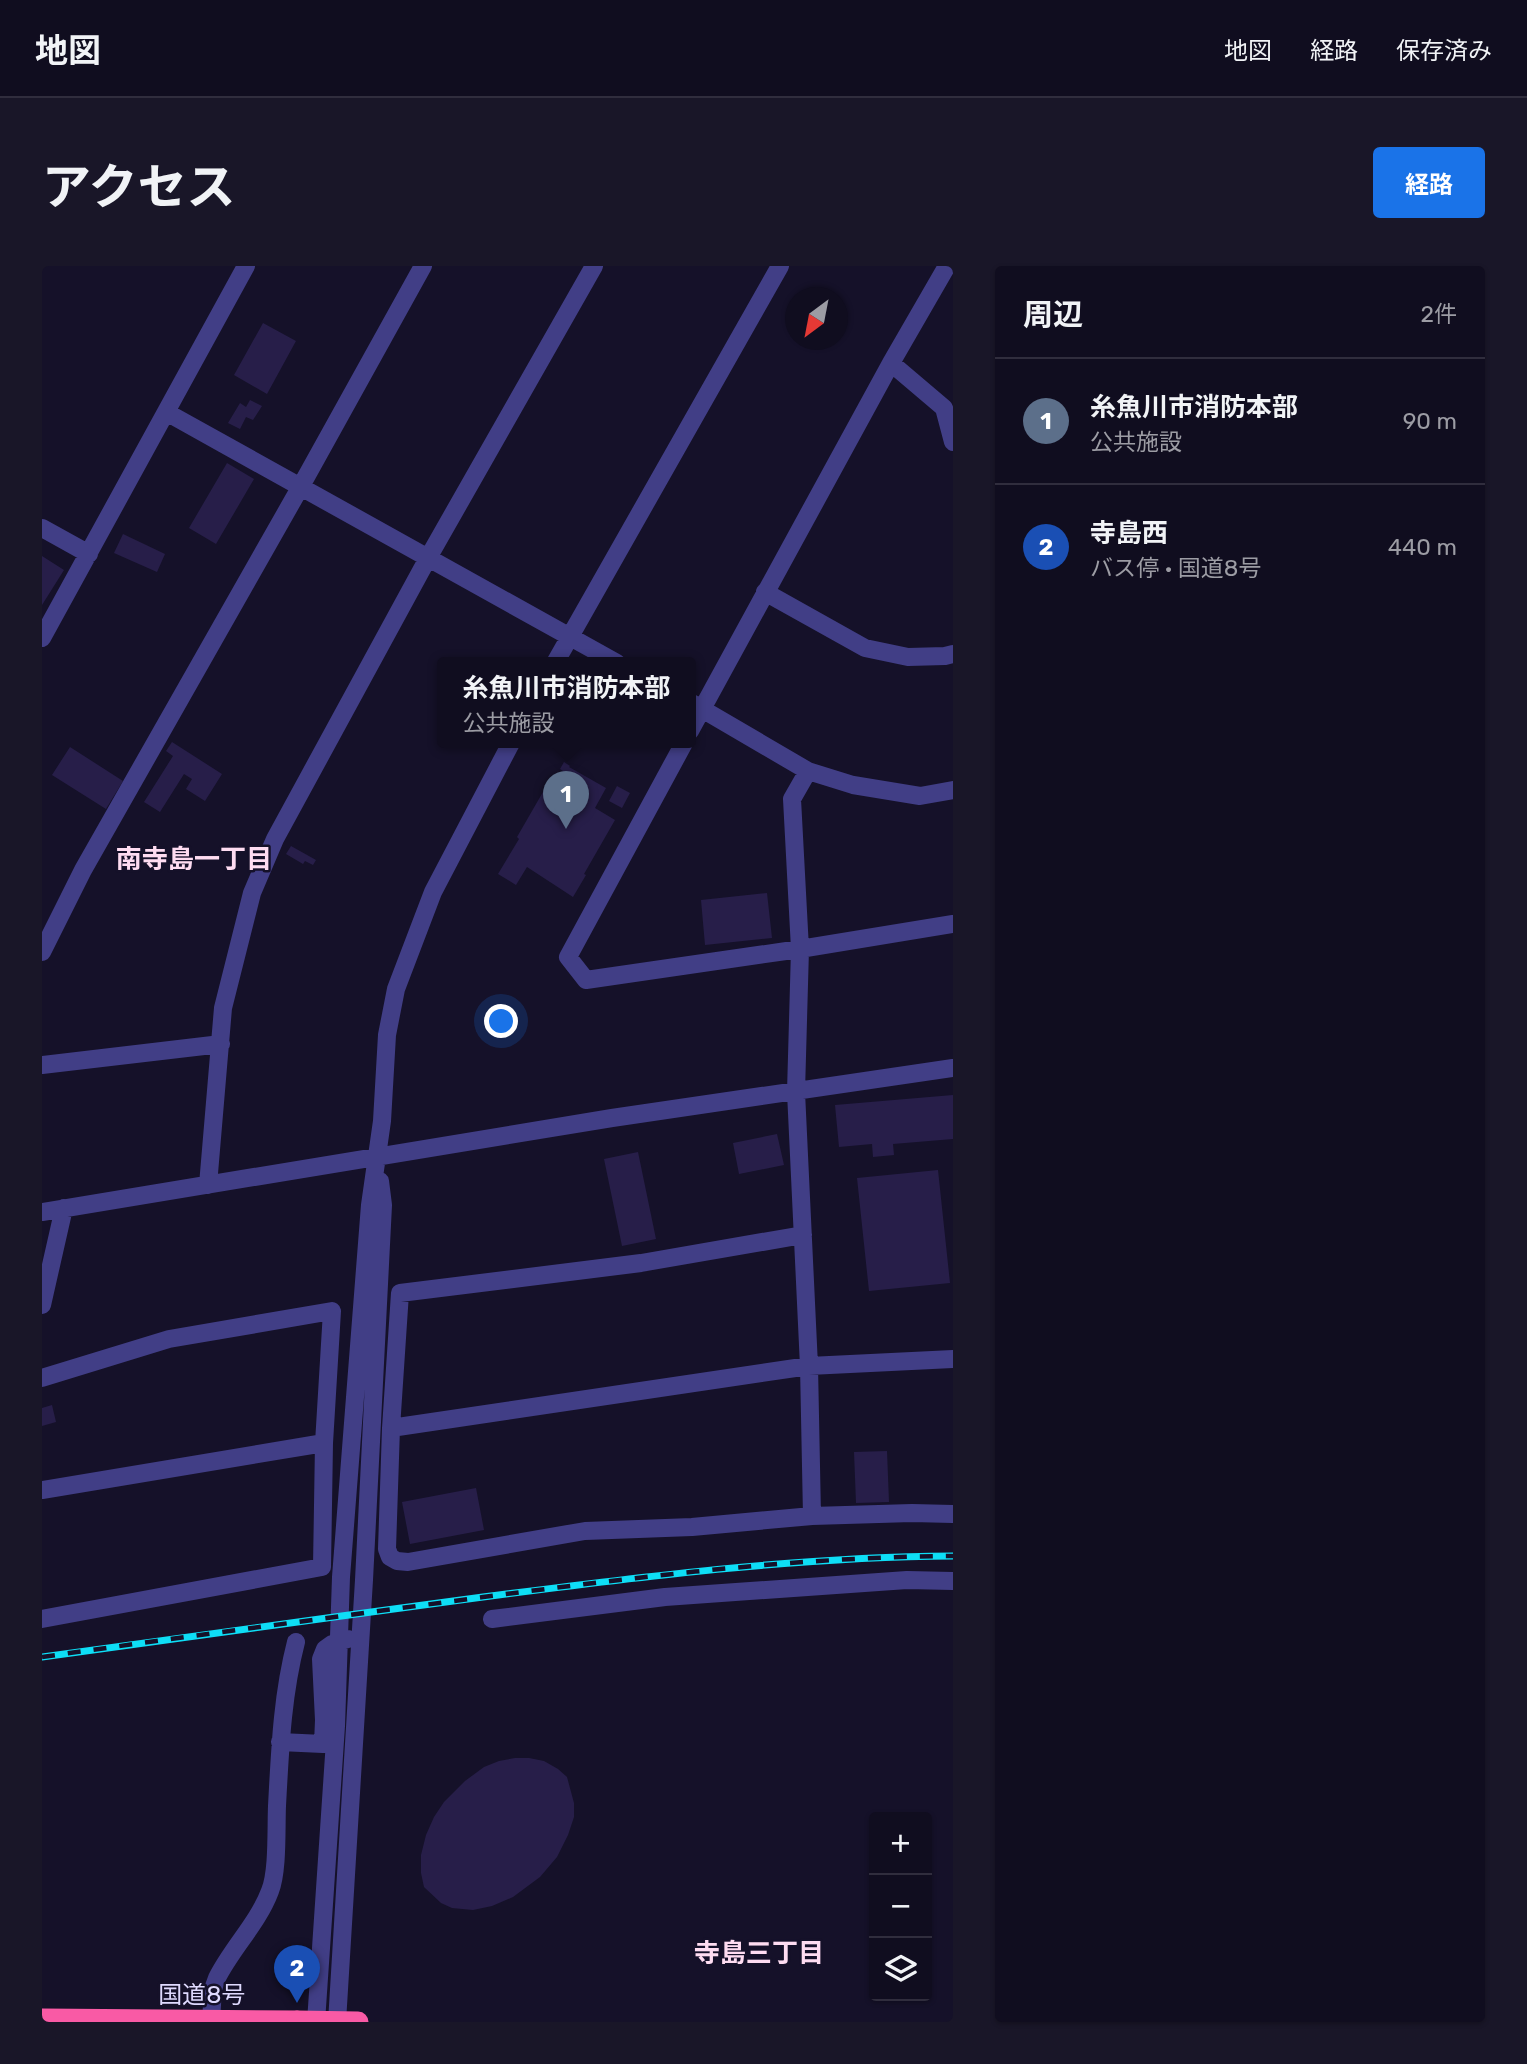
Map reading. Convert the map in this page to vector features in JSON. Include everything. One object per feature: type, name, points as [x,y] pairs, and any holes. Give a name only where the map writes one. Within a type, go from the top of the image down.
[{"type":"highway","name":"国道8号","points":[[42,2019],[360,2022]]},
{"type":"street","points":[[42,638],[246,266]]},
{"type":"street","points":[[42,953],[83,870],[301,486],[422,266]]},
{"type":"street","points":[[208,1185],[223,1008],[252,894],[275,839],[428,558],[594,266]]},
{"type":"street","points":[[558,657],[780,266]]},
{"type":"street","points":[[947,266],[765,593],[696,705],[807,771],[853,785],[920,796],[953,790]]},
{"type":"street","points":[[891,363],[944,408],[953,442]]},
{"type":"street","points":[[166,412],[606,657]]},
{"type":"street","points":[[42,528],[89,554]]},
{"type":"street","points":[[765,593],[864,648],[908,657],[945,656],[953,653]]},
{"type":"street","points":[[316,2022],[336,1726],[341,1577],[370,1205],[378,1157],[387,1035],[397,989],[433,892],[509,748]]},
{"type":"street","points":[[681,748],[568,957],[586,980],[953,924]]},
{"type":"street","points":[[807,771],[792,799],[800,949],[796,1092],[809,1366],[812,1516]]},
{"type":"street","points":[[42,1065],[221,1044]]},
{"type":"street","points":[[42,1212],[612,1118],[953,1068]]},
{"type":"street","points":[[337,2022],[361,1636],[383,1205],[378,1157]]},
{"type":"street","points":[[42,1304],[64,1208]]},
{"type":"street","points":[[803,1236],[641,1263],[400,1293],[391,1428],[387,1549],[390,1557],[408,1562],[585,1531],[692,1527],[812,1516],[953,1514]]},
{"type":"street","points":[[42,1378],[169,1339],[332,1311],[324,1443],[322,1567],[42,1619]]},
{"type":"street","points":[[391,1428],[809,1366],[953,1359]]},
{"type":"street","points":[[42,1490],[324,1443]]},
{"type":"street","points":[[492,1619],[666,1597],[907,1580],[953,1581]]},
{"type":"street","points":[[280,1742],[323,1744],[321,1659],[325,1649],[339,1641],[361,1636]]},
{"type":"street","points":[[211,2021],[213,1989],[217,1978],[271,1889],[280,1742],[288,1674],[296,1642]]},
{"type":"building","points":[[263,323],[296,341],[267,394],[234,375]]},
{"type":"building","points":[[250,400],[262,406],[253,420],[246,417],[240,429],[228,423],[240,403],[246,407]]},
{"type":"building","points":[[227,463],[254,479],[216,544],[189,528]]},
{"type":"building","points":[[123,534],[165,554],[157,572],[114,553]]},
{"type":"building","points":[[42,556],[64,570],[42,605]]},
{"type":"building","points":[[172,742],[222,774],[205,801],[186,789],[192,779],[184,774],[160,812],[144,802],[173,756],[166,751]]},
{"type":"building","points":[[70,747],[123,781],[106,809],[52,775]]},
{"type":"building","points":[[564,762],[606,788],[595,808],[615,820],[573,897],[527,867],[516,885],[498,874],[547,785],[553,788],[563,771],[560,769]]},
{"type":"building","points":[[617,786],[630,793],[622,808],[609,801]]},
{"type":"building","points":[[291,846],[316,860],[313,865],[305,861],[303,864],[286,854]]},
{"type":"building","points":[[767,893],[772,938],[705,945],[701,900]]},
{"type":"building","points":[[953,1095],[953,1139],[893,1144],[894,1155],[873,1157],[872,1144],[839,1147],[835,1105]]},
{"type":"building","points":[[777,1134],[784,1165],[739,1174],[733,1143]]},
{"type":"building","points":[[638,1152],[656,1239],[622,1246],[604,1159]]},
{"type":"building","points":[[938,1170],[950,1283],[869,1291],[857,1178]]},
{"type":"building","points":[[52,1405],[56,1422],[42,1426],[42,1408]]},
{"type":"building","points":[[887,1451],[889,1502],[856,1503],[854,1452]]},
{"type":"building","points":[[476,1488],[484,1530],[410,1544],[402,1502]]},
{"type":"building","points":[[515,1758],[544,1761],[567,1777],[574,1803],[574,1817],[557,1857],[540,1877],[513,1897],[492,1906],[473,1910],[452,1908],[441,1903],[424,1887],[421,1873],[421,1855],[434,1817],[444,1802],[465,1781],[484,1767]]},
{"type":"railway","points":[[42,1657],[659,1576],[776,1564],[953,1556]]},
{"type":"place","name":"糸魚川市消防本部","points":[[566,829]]},
{"type":"place","name":"寺島西","points":[[297,2003]]},
{"type":"district","name":"南寺島一丁目","points":[[194,859]]},
{"type":"district","name":"寺島三丁目","points":[[759,1953]]}]
